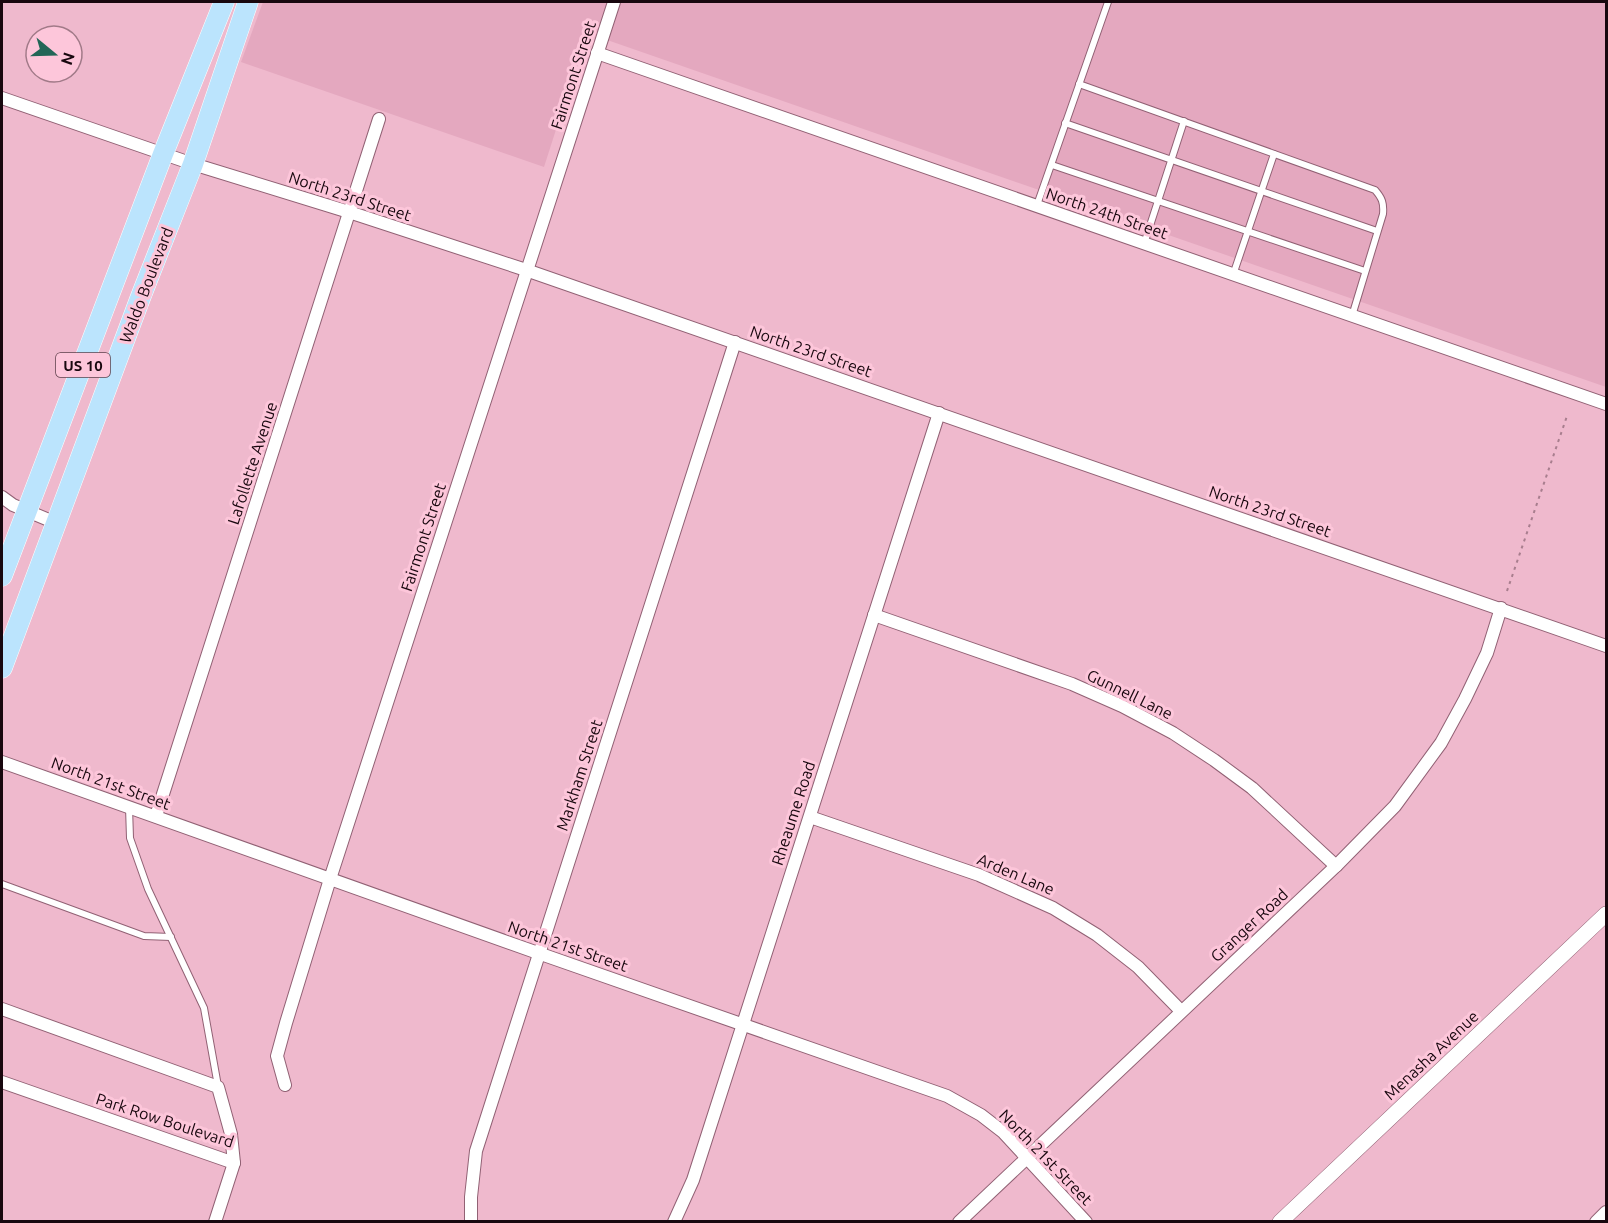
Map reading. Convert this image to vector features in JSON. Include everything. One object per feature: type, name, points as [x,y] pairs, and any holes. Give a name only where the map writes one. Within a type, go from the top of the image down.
[{"type":"main road","name":"Waldo Boulevard","points":[[2,576],[163,154],[224,2]]},
{"type":"main road","name":"Waldo Boulevard","points":[[2,668],[141,296],[193,164],[248,2]]},
{"type":"street","name":"Fairmont Street","points":[[285,1085],[278,1056],[285,1023],[614,2]]},
{"type":"street","name":"North 24th Street","points":[[597,53],[1606,405]]},
{"type":"street","name":"North 23rd Street","points":[[2,98],[193,164],[526,270],[1606,646]]},
{"type":"street","name":"Lafollette Avenue","points":[[156,816],[379,119]]},
{"type":"street","name":"Markham Street","points":[[471,1221],[476,1151],[735,342]]},
{"type":"street","name":"Rheaume Road","points":[[674,1221],[693,1180],[939,413]]},
{"type":"street","points":[[2,497],[13,505],[56,523]]},
{"type":"street","name":"Granger Road","points":[[959,1221],[1336,866],[1395,806],[1441,743],[1465,699],[1488,653],[1501,608]]},
{"type":"street","name":"Gunnell Lane","points":[[874,615],[1072,684],[1122,706],[1173,733],[1252,788],[1336,866]]},
{"type":"street","name":"North 21st Street","points":[[2,762],[947,1096],[981,1115],[1002,1132],[1086,1221]]},
{"type":"street","name":"Arden Lane","points":[[810,817],[979,875],[1053,908],[1097,935],[1130,961],[1181,1011]]},
{"type":"street","name":"Menasha Avenue","points":[[1280,1221],[1606,914]]},
{"type":"street","points":[[2,1009],[218,1087]]},
{"type":"street","name":"Park Row Boulevard","points":[[2,1082],[234,1163],[231,1134],[218,1087]]},
{"type":"street","points":[[215,1221],[234,1163]]},
{"type":"street","points":[[1596,1221],[1606,1212]]},
{"type":"lane","points":[[1036,206],[1108,2]]},
{"type":"lane","points":[[1079,84],[1375,190],[1384,204],[1383,214],[1352,316]]},
{"type":"lane","points":[[1144,244],[1184,122]]},
{"type":"lane","points":[[1065,123],[1377,231]]},
{"type":"lane","points":[[1233,275],[1274,154]]},
{"type":"lane","points":[[1052,165],[1365,271]]},
{"type":"lane","points":[[129,807],[130,838],[148,889],[204,1008],[218,1087]]},
{"type":"lane","points":[[2,884],[144,936],[171,937]]},
{"type":"path","points":[[1507,591],[1567,416]]},
{"type":"shaded area","points":[[263,2],[1606,2],[1606,387],[587,33],[544,167],[241,62]]}]
